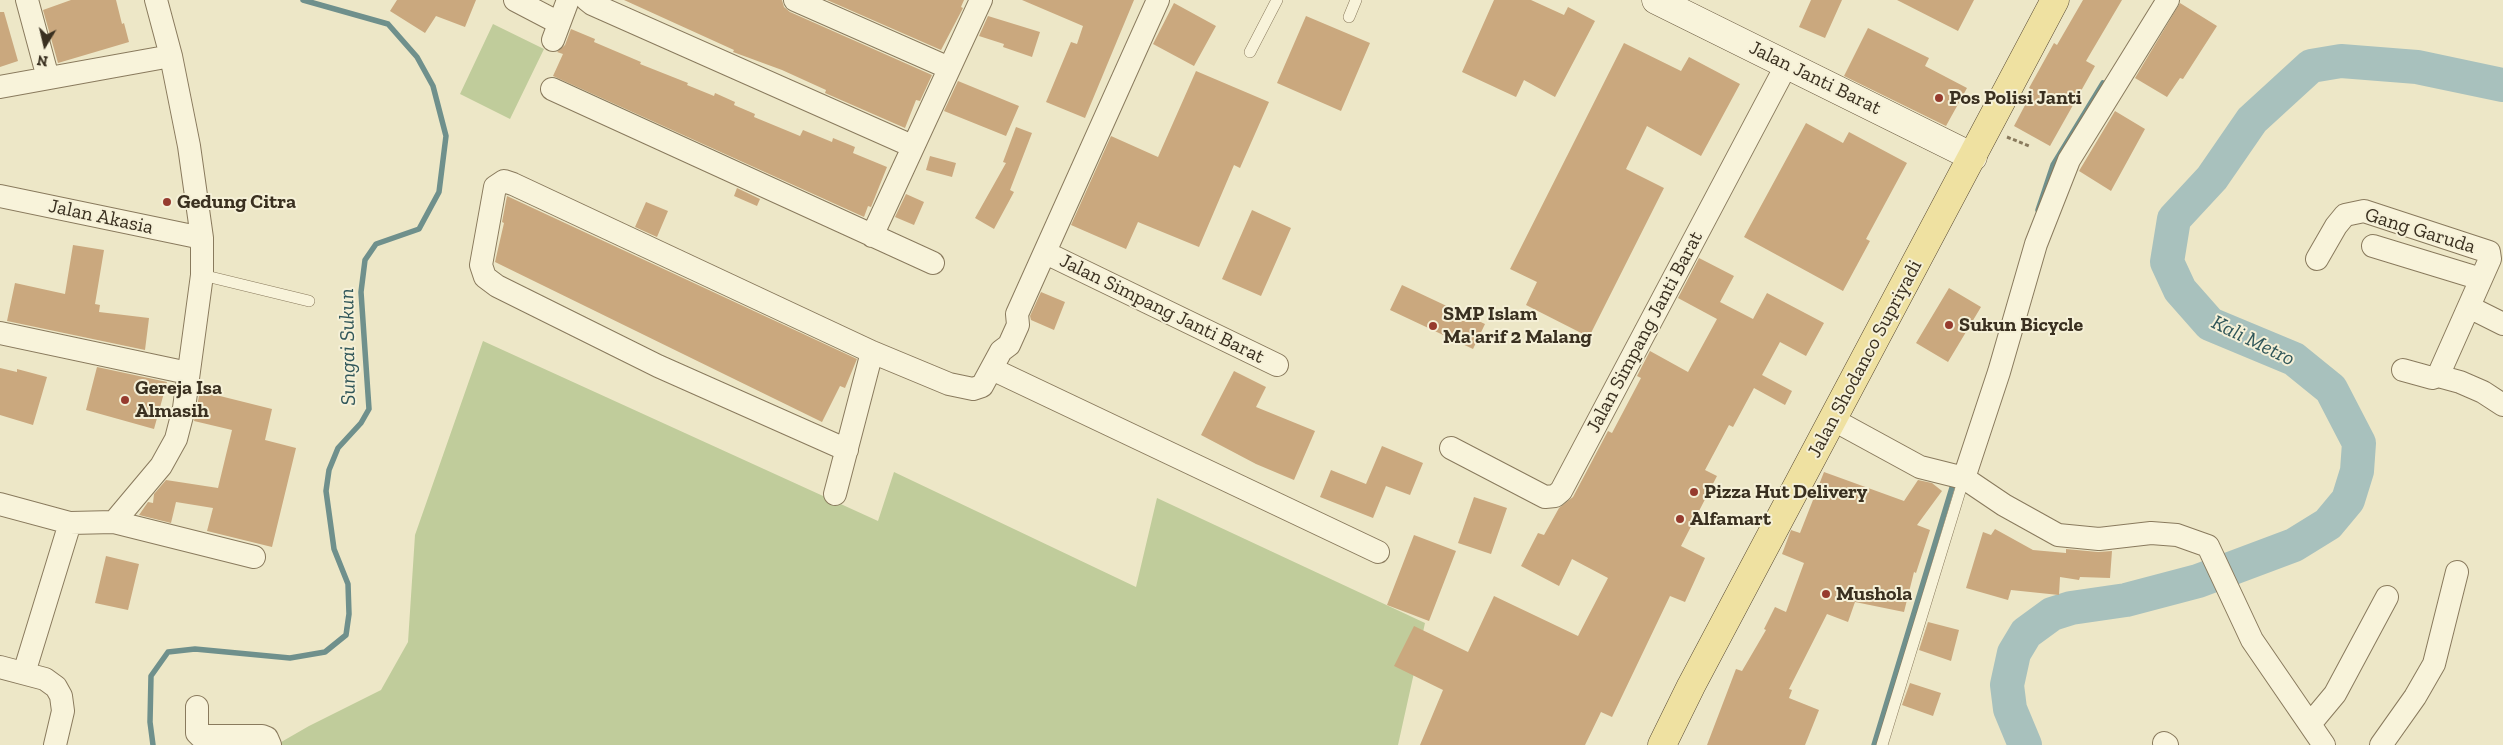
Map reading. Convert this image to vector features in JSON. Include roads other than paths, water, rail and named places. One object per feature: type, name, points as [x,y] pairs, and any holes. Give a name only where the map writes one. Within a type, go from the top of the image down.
[{"type":"main road","name":"Jalan Shodanco Supriyadi","points":[[1662,745],[1832,419],[2055,0]]},
{"type":"street","points":[[27,0],[48,78]]},
{"type":"street","points":[[114,522],[161,466],[176,439],[184,408],[202,275],[202,238],[189,146],[171,56],[156,0]]},
{"type":"street","points":[[515,0],[556,31],[568,0]]},
{"type":"street","points":[[587,0],[610,12],[912,146]]},
{"type":"street","points":[[795,0],[950,68]]},
{"type":"street","points":[[872,236],[981,0]]},
{"type":"street","points":[[847,450],[658,366],[497,286],[485,277],[481,265],[495,187],[504,181],[512,184],[872,352],[963,388],[973,389],[982,386],[996,360],[1009,345],[1018,325],[1017,314],[1158,0]]},
{"type":"street","name":"Jalan Janti Barat","points":[[1656,0],[1973,156]]},
{"type":"street","points":[[1958,477],[1998,372],[2036,244],[2062,176],[2082,137],[2168,0]]},
{"type":"street","points":[[0,87],[171,56]]},
{"type":"street","name":"Jalan Simpang Janti Barat","points":[[1451,448],[1545,497],[1555,496],[1561,491],[1787,64]]},
{"type":"street","points":[[552,89],[933,263]]},
{"type":"street","name":"Jalan Akasia","points":[[0,196],[202,238]]},
{"type":"street","name":"Gang Garuda","points":[[2317,259],[2336,226],[2346,215],[2364,211],[2489,252],[2490,259],[2438,376]]},
{"type":"street","points":[[2373,246],[2481,279]]},
{"type":"street","name":"Jalan Simpang Janti Barat","points":[[1046,253],[1277,365]]},
{"type":"street","points":[[2469,307],[2503,324]]},
{"type":"street","points":[[0,333],[188,374]]},
{"type":"street","points":[[836,494],[872,352]]},
{"type":"street","points":[[996,360],[1378,552]]},
{"type":"street","points":[[2403,370],[2432,378],[2438,376],[2475,389],[2503,405]]},
{"type":"street","points":[[1832,419],[1920,467],[1958,477],[2058,535],[2099,539],[2151,534],[2177,535],[2208,546],[2265,661],[2324,745]]},
{"type":"street","points":[[0,504],[70,523],[114,522],[254,557]]},
{"type":"street","points":[[24,673],[70,523]]},
{"type":"street","points":[[2381,745],[2415,697],[2434,664],[2457,572]]},
{"type":"street","points":[[2310,724],[2335,694],[2387,597]]},
{"type":"street","points":[[0,667],[52,683],[61,696],[64,711],[55,745]]},
{"type":"street","points":[[197,707],[197,733],[200,736],[262,736],[267,738],[270,745]]},
{"type":"lane","points":[[1250,52],[1277,0]]},
{"type":"lane","points":[[1349,17],[1356,0]]},
{"type":"lane","points":[[202,275],[309,301]]},
{"type":"lane","points":[[1882,745],[1958,477]]},
{"type":"waterway","name":"Sungai Sukun","points":[[153,745],[150,722],[151,676],[168,652],[195,649],[290,658],[325,652],[346,635],[349,614],[348,584],[334,549],[326,491],[329,470],[338,448],[361,423],[369,409],[361,292],[365,260],[376,244],[419,229],[439,192],[446,136],[433,86],[417,57],[388,24],[303,0]]},
{"type":"waterway","name":"Kali Metro","points":[[2025,745],[2010,709],[2007,685],[2014,653],[2026,633],[2052,614],[2071,608],[2126,600],[2198,581],[2294,545],[2328,524],[2348,500],[2357,471],[2359,443],[2331,389],[2294,359],[2210,324],[2180,290],[2167,262],[2174,219],[2212,178],[2252,120],[2311,66],[2341,61],[2417,67],[2503,85]]},
{"type":"waterway","points":[[2038,210],[2053,165],[2103,83]]},
{"type":"waterway","points":[[1874,745],[1954,481]]},
{"type":"place","name":"Pos Polisi Janti","points":[[1939,98]]},
{"type":"place","name":"Gedung Citra","points":[[167,202]]},
{"type":"place","name":"Sukun Bicycle","points":[[1949,325]]},
{"type":"place","name":"SMP Islam Ma'arif 2 Malang","points":[[1433,326]]},
{"type":"place","name":"Gereja Isa Almasih","points":[[125,400]]},
{"type":"place","name":"Pizza Hut Delivery","points":[[1694,492]]},
{"type":"place","name":"Alfamart","points":[[1680,519]]},
{"type":"place","name":"Mushola","points":[[1826,594]]}]
